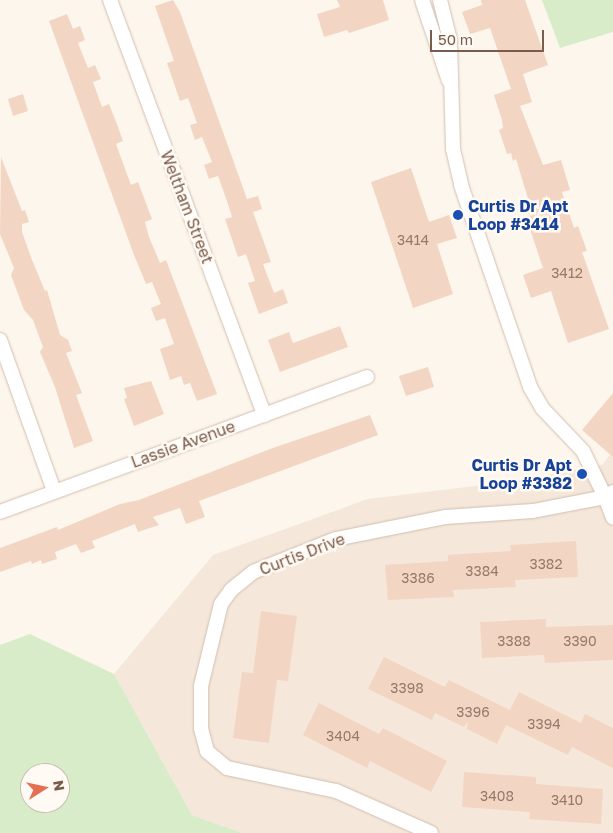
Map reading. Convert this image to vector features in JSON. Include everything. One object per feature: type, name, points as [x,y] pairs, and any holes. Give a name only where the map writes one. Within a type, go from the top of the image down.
[{"type":"street","name":"Weltham Street","points":[[110,0],[264,415]]},
{"type":"street","points":[[422,0],[451,86]]},
{"type":"street","points":[[440,0],[450,40],[453,149],[462,185],[530,387],[542,408],[583,451],[609,495],[613,518]]},
{"type":"street","points":[[0,340],[54,491]]},
{"type":"street","name":"Lassie Avenue","points":[[0,512],[367,378]]},
{"type":"street","name":"Curtis Drive","points":[[431,833],[336,792],[227,768],[207,751],[201,728],[201,686],[221,604],[231,590],[253,572],[336,539],[445,517],[533,511],[609,495]]},
{"type":"shaded area","points":[[613,451],[613,833],[242,833],[192,815],[114,674],[213,555],[368,499],[516,481],[602,465]]},
{"type":"green space","points":[[542,0],[613,0],[613,32],[560,48]]},
{"type":"green space","points":[[30,634],[114,674],[192,815],[242,833],[0,833],[0,645]]},
{"type":"building","points":[[173,0],[180,12],[247,199],[258,196],[262,209],[253,212],[271,262],[263,264],[274,293],[283,289],[288,303],[259,314],[248,283],[255,281],[246,254],[238,257],[225,219],[232,217],[218,176],[209,179],[204,165],[212,162],[202,137],[195,140],[190,125],[197,123],[188,98],[180,101],[167,63],[174,61],[155,6]]},
{"type":"building","points":[[337,0],[383,0],[389,20],[349,33],[347,30],[324,37],[317,14],[340,7]]},
{"type":"building","points":[[481,0],[525,0],[548,65],[523,74],[532,102],[520,106],[543,165],[561,160],[570,190],[562,192],[574,228],[578,226],[587,251],[582,252],[609,329],[568,343],[551,291],[531,298],[523,275],[543,268],[526,217],[533,215],[516,159],[513,161],[511,153],[507,154],[499,130],[503,128],[502,120],[494,95],[511,89],[490,28],[470,34],[462,12],[482,5]]},
{"type":"building","points":[[67,14],[73,29],[80,26],[85,40],[78,43],[88,68],[95,65],[101,79],[93,82],[102,107],[109,104],[123,141],[116,144],[131,185],[138,182],[152,219],[145,222],[149,237],[160,263],[166,260],[217,394],[197,401],[190,383],[184,385],[181,376],[170,380],[160,349],[174,344],[165,318],[156,321],[151,308],[161,304],[152,282],[146,284],[134,255],[49,21]]},
{"type":"building","points":[[23,94],[28,111],[13,116],[8,99]]},
{"type":"building","points":[[1,157],[22,211],[25,210],[29,222],[22,224],[22,232],[32,260],[45,291],[47,290],[60,335],[68,340],[72,351],[66,353],[82,393],[76,395],[93,441],[74,448],[55,387],[40,352],[43,347],[33,320],[24,310],[11,275],[14,268],[0,234]]},
{"type":"building","points":[[411,168],[429,222],[449,215],[457,238],[437,244],[453,294],[413,308],[371,182]]},
{"type":"building","points":[[340,326],[348,347],[280,372],[268,340],[289,332],[293,343]]},
{"type":"building","points":[[428,367],[434,387],[406,396],[399,376]]},
{"type":"building","points":[[151,381],[164,414],[134,426],[124,399],[127,398],[124,388]]},
{"type":"building","points":[[613,393],[613,457],[582,430]]},
{"type":"building","points":[[370,415],[378,435],[199,501],[205,517],[186,524],[180,508],[153,517],[159,525],[138,532],[135,524],[92,541],[95,548],[81,553],[76,544],[55,552],[57,559],[42,564],[41,560],[32,564],[31,561],[0,572],[0,548],[57,527],[58,530],[120,504],[139,500],[270,449]]},
{"type":"building","points":[[576,541],[578,577],[515,580],[516,587],[453,590],[454,597],[388,600],[385,565],[448,561],[448,555],[511,551],[510,545]]},
{"type":"building","points":[[261,611],[297,616],[288,681],[277,680],[269,743],[233,738],[242,672],[253,673]]},
{"type":"building","points":[[546,619],[546,627],[613,625],[613,660],[545,663],[544,655],[482,658],[480,622]]},
{"type":"building","points":[[384,657],[445,687],[449,680],[510,710],[519,692],[581,723],[585,714],[613,728],[613,768],[572,747],[568,755],[506,725],[497,744],[467,729],[468,721],[464,727],[435,713],[432,720],[368,689]]},
{"type":"building","points":[[319,703],[379,734],[383,728],[447,761],[431,792],[370,761],[367,768],[303,735]]},
{"type":"building","points":[[464,772],[536,777],[536,784],[603,789],[601,824],[529,819],[530,812],[462,807]]},
{"type":"place","name":"Curtis Dr Apt Loop #3414","points":[[458,215]]},
{"type":"place","name":"Curtis Dr Apt Loop #3382","points":[[582,474]]}]
